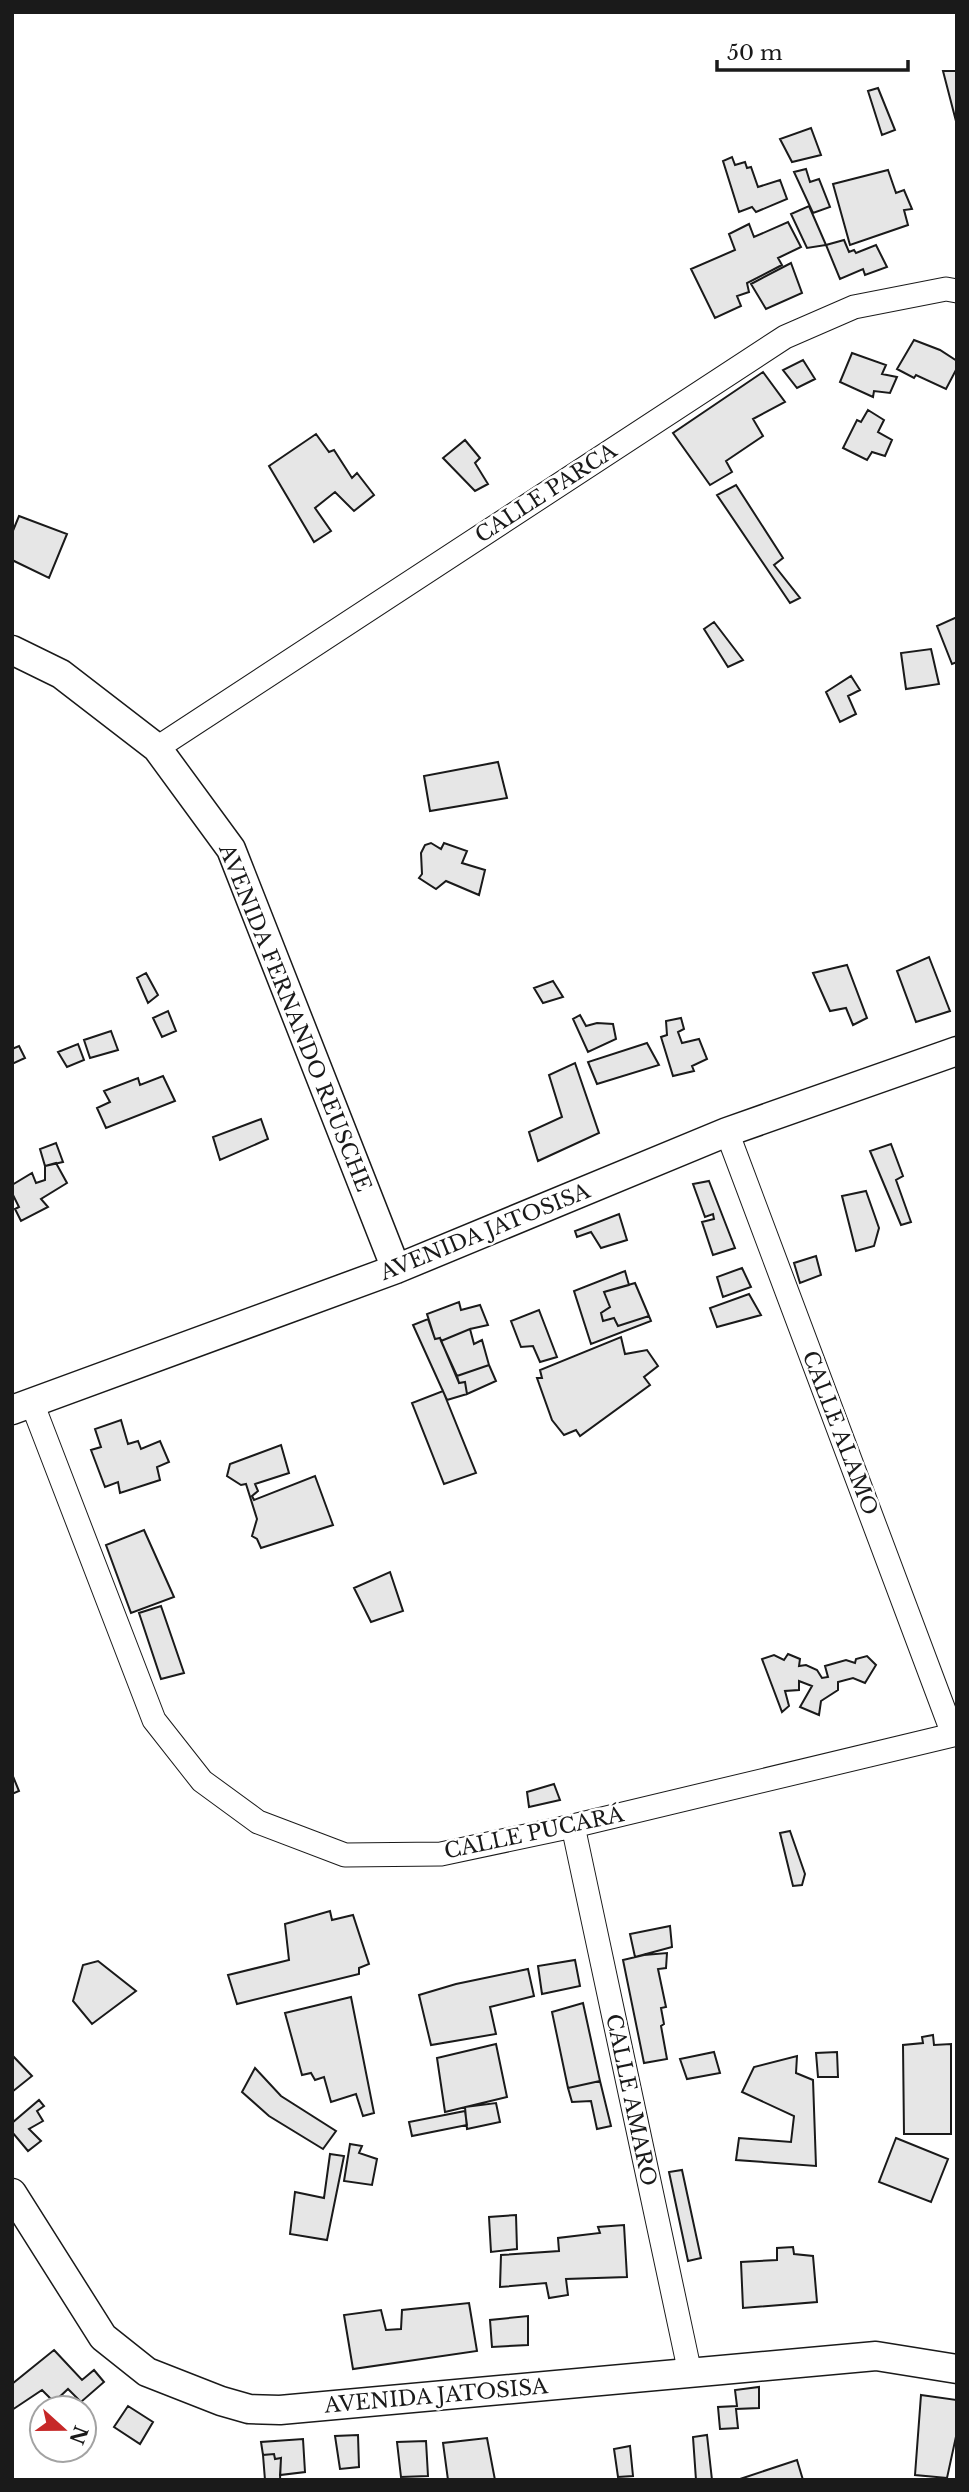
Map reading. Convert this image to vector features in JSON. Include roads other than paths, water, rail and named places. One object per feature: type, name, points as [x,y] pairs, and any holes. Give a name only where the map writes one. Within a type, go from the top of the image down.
[{"type":"street","name":"CALLE PARCA","points":[[157,748],[785,337],[854,307],[946,289],[957,291]]},
{"type":"street","name":"AVENIDA FERNANDO REUSCHE","points":[[12,650],[61,674],[157,748],[231,849],[396,1269]]},
{"type":"street","name":"AVENIDA JATOSISA","points":[[22,1407],[396,1269],[727,1132],[957,1051]]},
{"type":"street","name":"CALLE ALAMO","points":[[727,1132],[955,1734]]},
{"type":"street","name":"CALLE PUCARÁ","points":[[22,1407],[154,1720],[202,1781],[257,1822],[345,1856],[440,1854],[573,1826],[955,1734]]},
{"type":"street","name":"CALLE AMARO","points":[[573,1826],[690,2373]]},
{"type":"street","name":"AVENIDA JATOSISA","points":[[12,2193],[103,2337],[147,2372],[240,2406],[280,2410],[876,2356],[957,2369]]}]
